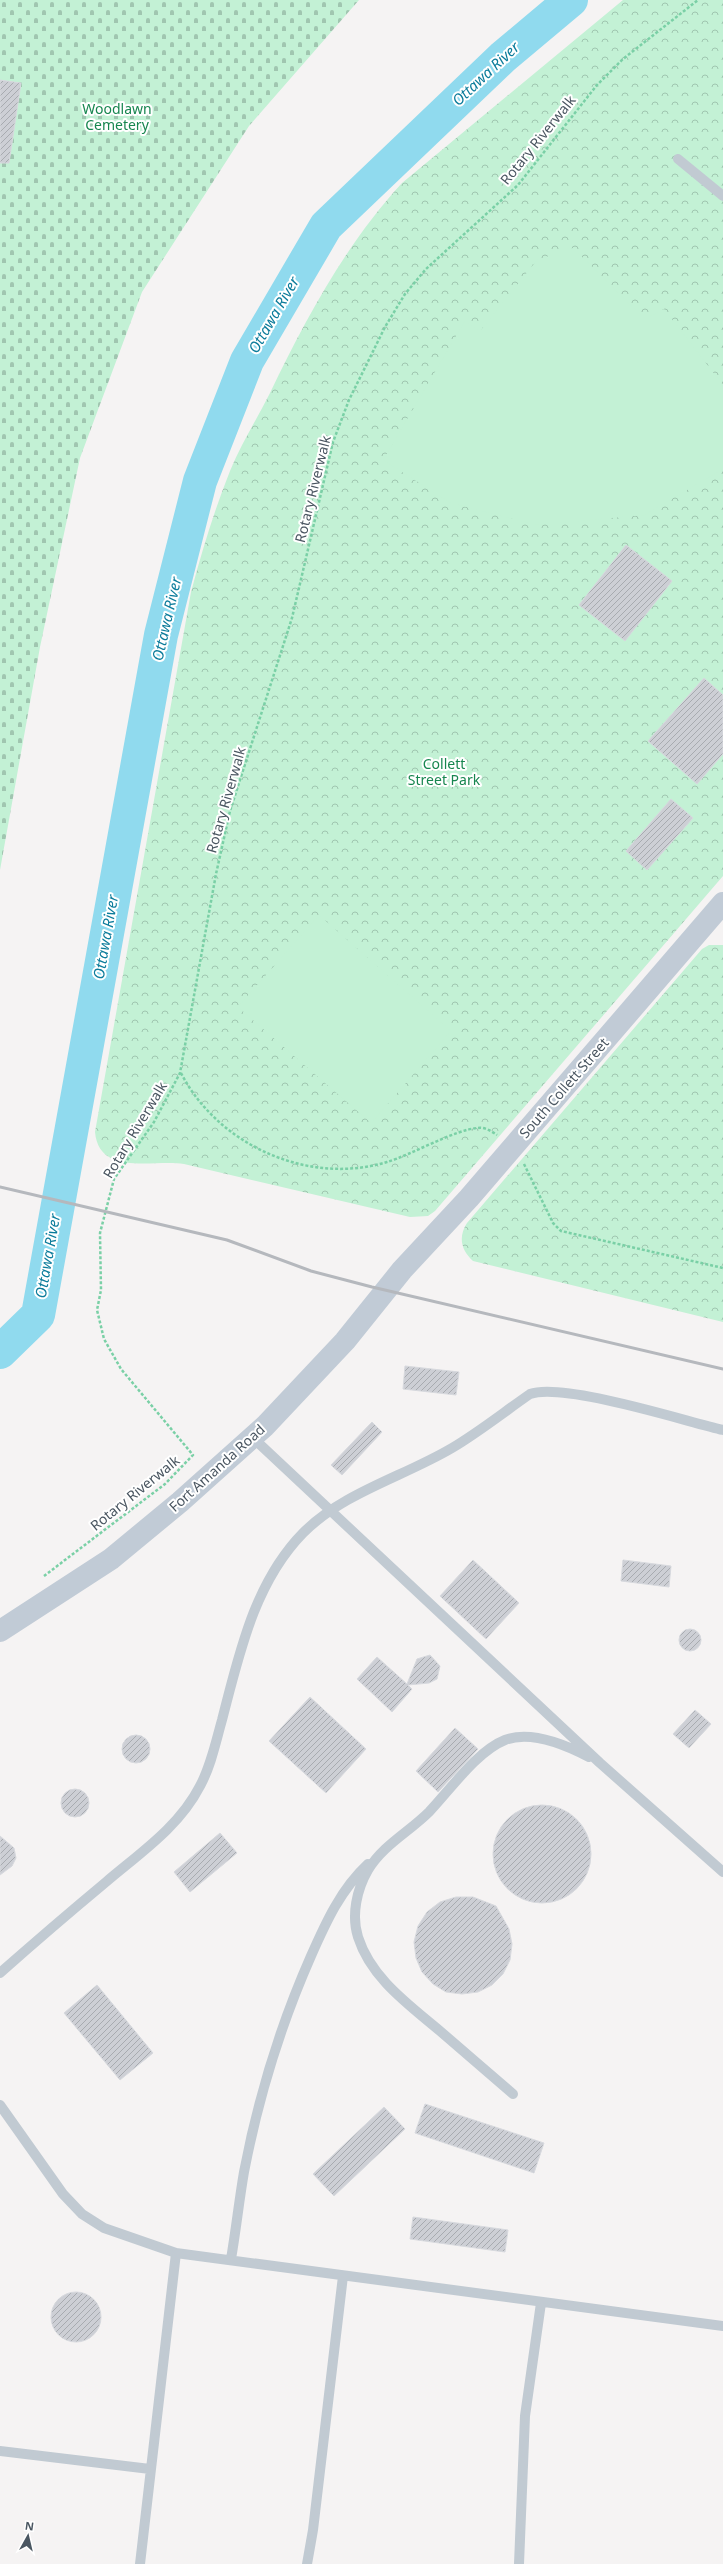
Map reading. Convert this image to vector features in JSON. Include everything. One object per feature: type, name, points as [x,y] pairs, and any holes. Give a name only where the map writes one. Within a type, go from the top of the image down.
[{"type":"street","name":"South Collett Street","points":[[402,1270],[514,1145],[723,904]]},
{"type":"street","name":"Fort Amanda Road","points":[[0,1631],[111,1559],[180,1502],[252,1438],[345,1341],[402,1270]]},
{"type":"lane","points":[[678,159],[723,196]]},
{"type":"lane","points":[[0,1973],[177,1822],[201,1785],[212,1755],[240,1654],[258,1603],[271,1576],[302,1534],[329,1511],[354,1496],[397,1477],[453,1447],[509,1408],[540,1391],[582,1395],[723,1430]]},
{"type":"lane","points":[[252,1438],[600,1763],[723,1872]]},
{"type":"lane","points":[[232,2259],[244,2172],[258,2111],[276,2050],[300,1982],[324,1925],[342,1894],[359,1873],[428,1813],[487,1752],[506,1740],[517,1737],[542,1740],[564,1746],[600,1763]]},
{"type":"lane","points":[[379,1855],[364,1879],[356,1905],[358,1935],[364,1953],[377,1974],[396,1994],[513,2094]]},
{"type":"lane","points":[[0,2105],[63,2194],[82,2214],[104,2228],[176,2253],[232,2259],[343,2276],[723,2326]]},
{"type":"lane","points":[[140,2564],[176,2253]]},
{"type":"lane","points":[[307,2564],[313,2530],[343,2276]]},
{"type":"lane","points":[[519,2564],[525,2416],[541,2303]]},
{"type":"lane","points":[[0,2451],[150,2469]]},
{"type":"path","name":"Rotary Riverwalk","points":[[39,1580],[165,1484],[193,1455],[189,1448],[121,1369],[104,1339],[97,1310],[101,1290],[100,1232],[114,1179],[154,1122],[180,1073],[216,874],[230,811],[292,618],[333,442],[367,362],[406,294],[426,269],[518,185],[566,121],[618,64],[698,0]]},
{"type":"path","points":[[180,1073],[191,1094],[238,1138],[272,1156],[302,1164],[346,1168],[369,1166],[387,1162],[457,1134],[478,1128],[488,1130],[514,1145],[553,1223],[561,1231],[723,1268]]},
{"type":"green space","name":"Woodlawn Cemetery","points":[[0,0],[359,0],[249,126],[142,292],[80,458],[40,647],[0,870]]},
{"type":"green space","name":"Collett Street Park","points":[[623,0],[723,0],[723,876],[435,1211],[428,1216],[410,1217],[184,1164],[144,1164],[117,1161],[106,1155],[99,1146],[95,1132],[191,592],[204,546],[234,461],[298,337],[328,283],[345,256],[382,206],[402,183]]},
{"type":"green space","points":[[573,248],[645,319],[664,309],[723,385],[723,469],[644,515],[536,525],[451,503],[383,460],[465,321],[480,331],[537,260]]},
{"type":"green space","points":[[319,915],[451,1031],[371,1123],[238,1007]]},
{"type":"green space","points":[[709,945],[723,945],[723,1322],[473,1261],[463,1248],[462,1243],[462,1233],[467,1223],[702,949]]},
{"type":"building","points":[[0,80],[21,83],[9,163],[0,163]]},
{"type":"building","points":[[626,545],[672,581],[625,641],[579,605]]},
{"type":"building","points":[[704,678],[723,695],[723,754],[697,784],[648,741]]},
{"type":"building","points":[[671,799],[693,818],[647,870],[626,851]]},
{"type":"building","points":[[405,1366],[459,1372],[456,1395],[403,1389]]},
{"type":"building","points":[[372,1422],[382,1432],[342,1475],[331,1465]]},
{"type":"building","points":[[473,1560],[519,1603],[486,1639],[440,1596]]},
{"type":"building","points":[[623,1560],[671,1566],[669,1587],[621,1581]]},
{"type":"building","points":[[690,1629],[694,1630],[700,1636],[700,1644],[694,1650],[690,1651],[686,1650],[680,1644],[679,1640],[680,1636],[686,1630]]},
{"type":"building","points":[[430,1655],[440,1666],[437,1679],[429,1683],[408,1685],[412,1689],[392,1712],[357,1679],[377,1657],[407,1684],[417,1659]]},
{"type":"building","points":[[310,1697],[366,1749],[326,1793],[269,1741]]},
{"type":"building","points":[[695,1710],[711,1724],[689,1748],[673,1734]]},
{"type":"building","points":[[455,1728],[478,1749],[438,1792],[416,1771]]},
{"type":"building","points":[[136,1735],[146,1739],[150,1749],[146,1759],[136,1763],[126,1759],[122,1749],[126,1739]]},
{"type":"building","points":[[75,1789],[85,1793],[89,1803],[85,1813],[75,1817],[65,1813],[61,1803],[65,1793]]},
{"type":"building","points":[[542,1805],[561,1809],[576,1820],[587,1835],[591,1854],[587,1873],[576,1888],[561,1899],[542,1903],[523,1899],[508,1888],[497,1873],[493,1854],[497,1835],[508,1820],[523,1809]]},
{"type":"building","points":[[220,1833],[237,1853],[190,1892],[174,1872]]},
{"type":"building","points":[[0,1836],[14,1848],[16,1858],[12,1866],[0,1875]]},
{"type":"building","points":[[456,1897],[473,1897],[496,1906],[509,1929],[512,1944],[510,1960],[503,1974],[492,1985],[478,1992],[462,1994],[446,1992],[433,1984],[422,1972],[416,1958],[414,1942],[418,1926],[427,1912],[440,1902]]},
{"type":"building","points":[[97,1985],[153,2053],[120,2080],[64,2013]]},
{"type":"building","points":[[425,2104],[544,2143],[534,2173],[415,2133]]},
{"type":"building","points":[[384,2107],[405,2129],[334,2196],[313,2174]]},
{"type":"building","points":[[413,2217],[508,2230],[505,2252],[410,2239]]},
{"type":"building","points":[[81,2292],[86,2293],[94,2299],[100,2307],[100,2327],[94,2335],[86,2341],[71,2342],[66,2341],[58,2335],[52,2327],[51,2312],[52,2307],[58,2299],[66,2293]]},
{"type":"waterway","name":"Ottawa River","points":[[0,1352],[38,1315],[161,635],[200,481],[247,361],[326,226],[503,57],[571,0]]},
{"type":"railway","points":[[0,1187],[227,1240],[311,1271],[372,1287],[723,1369]]}]
